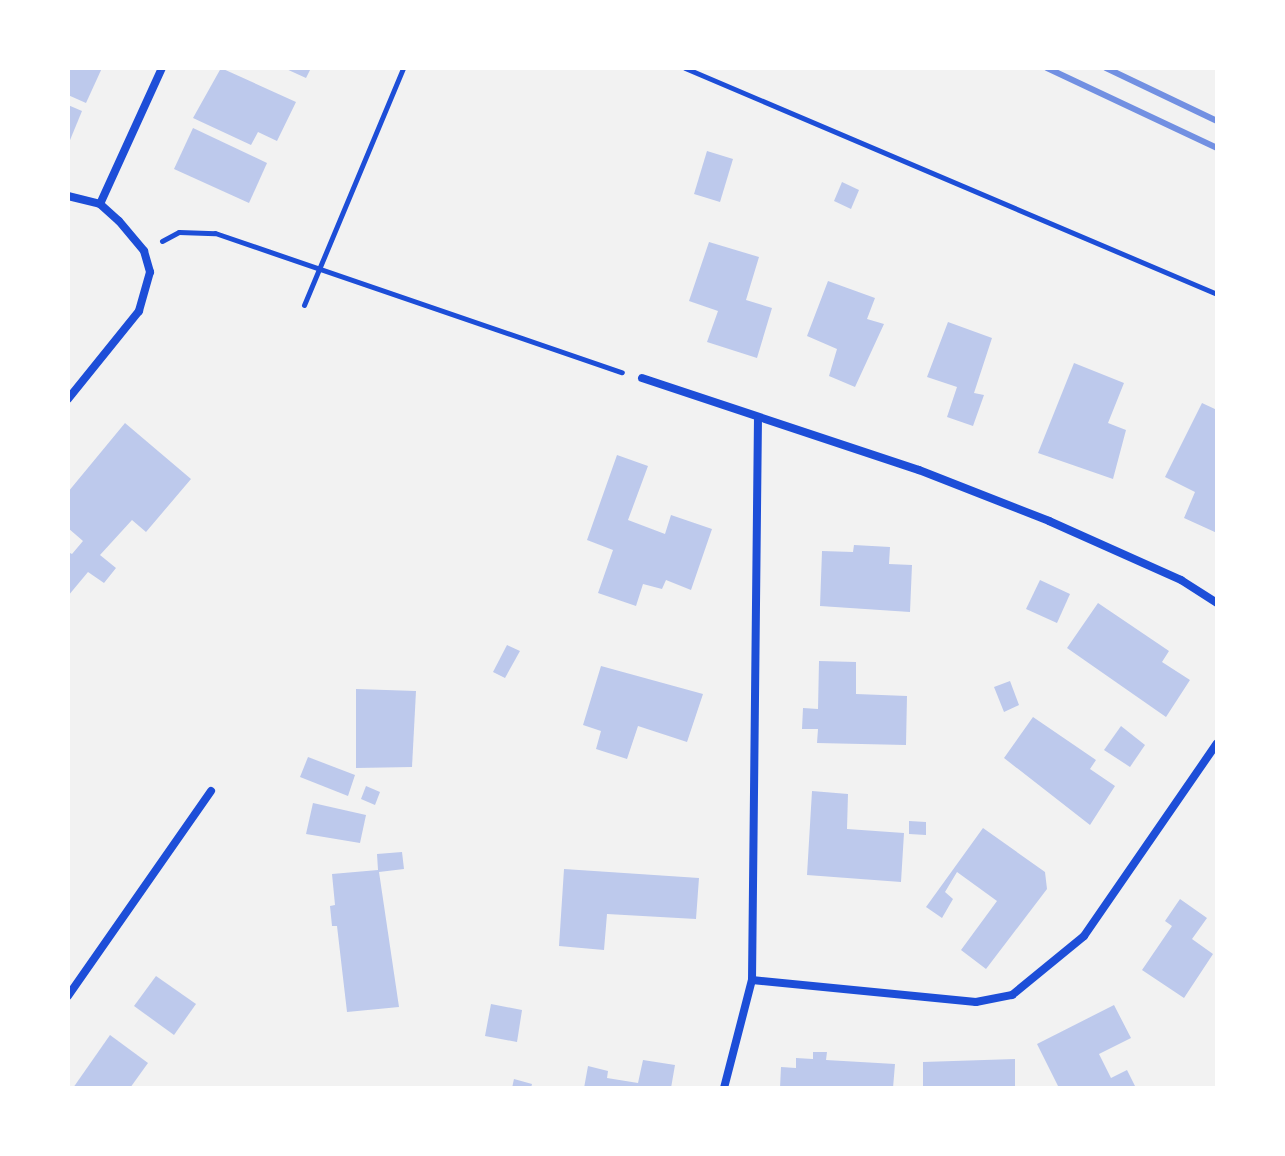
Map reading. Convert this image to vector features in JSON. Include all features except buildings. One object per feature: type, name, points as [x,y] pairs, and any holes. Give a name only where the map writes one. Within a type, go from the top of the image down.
[{"type":"street","points":[[100,204],[162,68]]},
{"type":"street","points":[[68,196],[100,204],[144,251],[149,287],[139,311],[68,399]]},
{"type":"street","points":[[642,378],[758,420],[919,470],[1049,521],[1181,580],[1217,603]]},
{"type":"street","points":[[724,1088],[752,980],[758,420]]},
{"type":"street","points":[[752,980],[976,1002],[1012,995],[1084,936],[1217,743]]},
{"type":"street","points":[[68,996],[211,791]]},
{"type":"path","points":[[304,305],[403,68]]},
{"type":"path","points":[[685,68],[1217,294]]},
{"type":"path","points":[[144,251],[179,232],[215,233],[642,378]]},
{"type":"railway","points":[[1047,68],[1217,148]]},
{"type":"railway","points":[[1106,68],[1217,121]]}]
